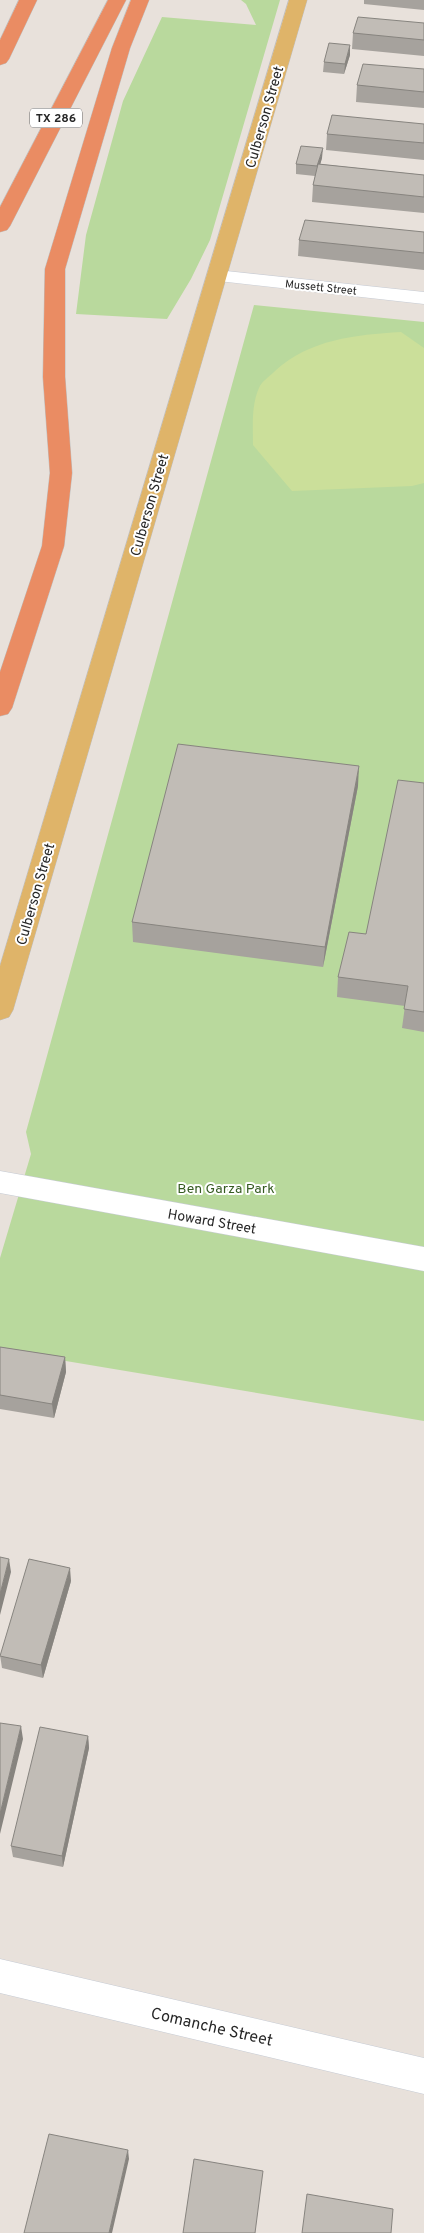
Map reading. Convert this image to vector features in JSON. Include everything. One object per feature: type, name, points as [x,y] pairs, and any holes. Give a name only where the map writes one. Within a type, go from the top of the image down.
[{"type":"highway","points":[[0,36],[28,0]]},
{"type":"highway","points":[[0,59],[28,0]]},
{"type":"highway","points":[[0,708],[53,546],[61,473],[54,378],[55,270],[121,48],[139,2]]},
{"type":"highway","name":"TX 286","points":[[0,226],[114,5]]},
{"type":"main road","name":"Culberson Street","points":[[0,1010],[298,0]]},
{"type":"street","name":"Mussett Street","points":[[217,276],[424,298]]},
{"type":"street","name":"Howard Street","points":[[0,1182],[424,1259]]},
{"type":"street","name":"Comanche Street","points":[[0,1976],[424,2076]]},
{"type":"green space","points":[[241,0],[280,0],[210,240],[191,279],[167,319],[76,314],[86,235],[123,101],[162,17],[256,25],[246,4]]},
{"type":"green space","name":"Ben Garza Park","points":[[254,305],[424,322],[424,1421],[0,1350],[0,1258],[31,1154],[26,1132]]},
{"type":"green space","points":[[401,332],[424,348],[424,483],[412,486],[292,491],[253,445],[254,409],[256,395],[260,386],[289,360],[318,345],[350,337]]},
{"type":"building","points":[[358,17],[424,23],[424,40],[353,33]]},
{"type":"building","points":[[329,43],[350,45],[345,64],[324,62]]},
{"type":"building","points":[[363,64],[424,69],[424,92],[357,85]]},
{"type":"building","points":[[332,115],[424,124],[424,143],[327,134]]},
{"type":"building","points":[[301,146],[323,148],[317,166],[296,164]]},
{"type":"building","points":[[318,164],[424,175],[424,197],[313,185]]},
{"type":"building","points":[[305,220],[424,232],[424,253],[299,240]]},
{"type":"building","points":[[178,744],[359,766],[325,947],[132,922]]},
{"type":"building","points":[[398,780],[424,783],[424,1012],[404,1009],[408,986],[338,977],[349,932],[366,934]]},
{"type":"building","points":[[0,1347],[65,1357],[52,1404],[0,1395]]},
{"type":"building","points":[[0,1557],[9,1559],[0,1594]]},
{"type":"building","points":[[29,1559],[70,1568],[41,1665],[0,1656]]},
{"type":"building","points":[[0,1723],[21,1726],[0,1814]]},
{"type":"building","points":[[40,1727],[88,1736],[62,1856],[11,1846]]},
{"type":"building","points":[[49,2134],[128,2150],[109,2233],[24,2233]]},
{"type":"building","points":[[194,2159],[263,2171],[255,2233],[183,2233]]},
{"type":"building","points":[[307,2194],[393,2209],[391,2233],[302,2233]]}]
